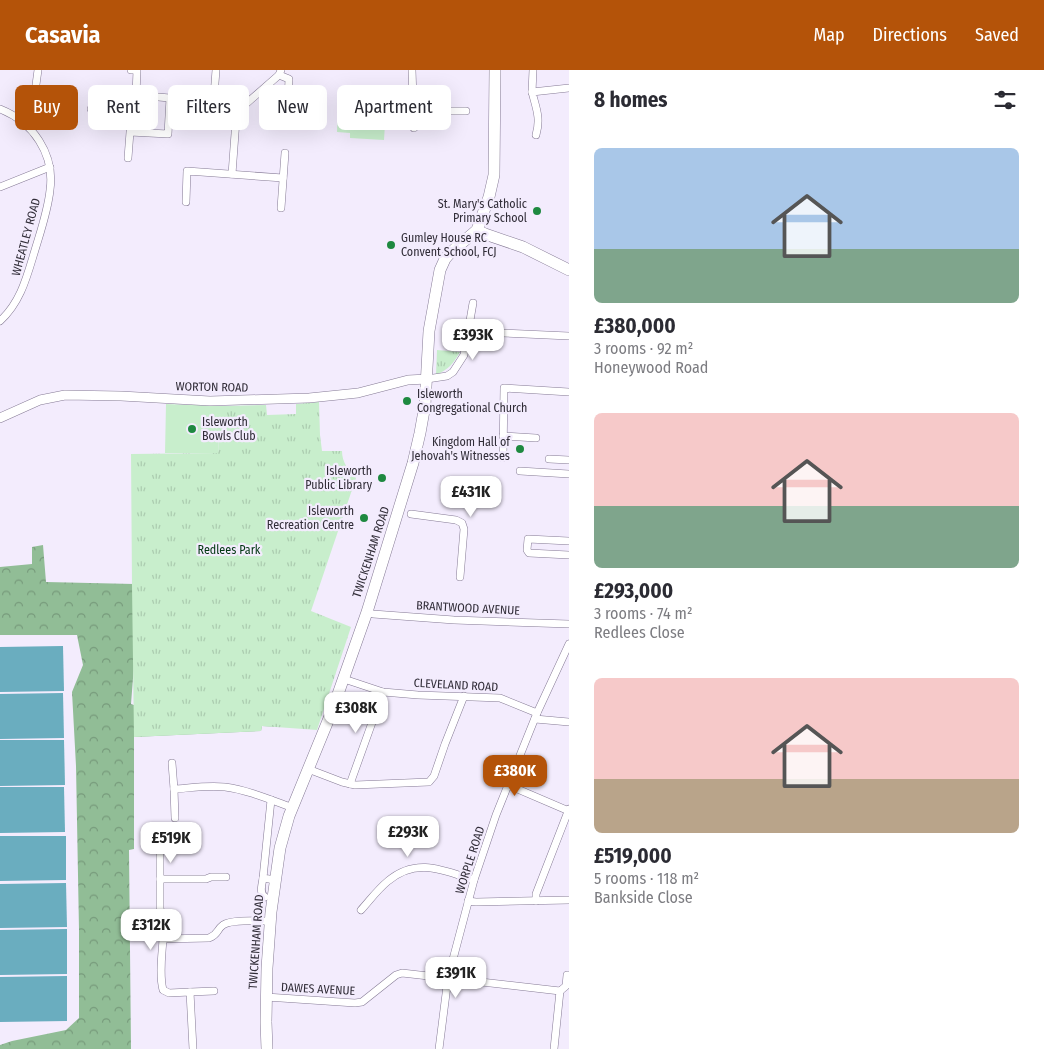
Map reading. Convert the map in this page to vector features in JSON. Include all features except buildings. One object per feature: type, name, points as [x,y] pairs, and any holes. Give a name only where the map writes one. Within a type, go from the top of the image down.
[{"type":"main road","name":"TWICKENHAM ROAD","points":[[267,1049],[266,997],[270,921],[282,838],[344,678],[367,612],[417,448],[425,405],[430,331],[440,270],[450,253],[477,230],[489,197],[494,175],[496,70]]},
{"type":"main road","points":[[477,230],[532,251],[569,270]]},
{"type":"street","points":[[36,85],[38,70]]},
{"type":"street","points":[[131,70],[137,70],[136,85]]},
{"type":"street","points":[[215,85],[216,70]]},
{"type":"street","points":[[412,70],[412,85]]},
{"type":"street","points":[[533,70],[532,92],[539,126],[536,134]]},
{"type":"street","points":[[249,101],[280,72],[289,79],[289,85]]},
{"type":"street","points":[[532,92],[569,88]]},
{"type":"street","name":"WHEATLEY ROAD","points":[[0,109],[15,116]]},
{"type":"street","points":[[451,111],[466,111]]},
{"type":"street","name":"WHEATLEY ROAD","points":[[0,321],[8,314],[19,298],[25,283],[45,216],[50,189],[50,167],[46,153],[31,130]]},
{"type":"street","points":[[121,131],[168,134],[168,130]]},
{"type":"street","points":[[232,174],[235,130]]},
{"type":"street","points":[[128,158],[130,132]]},
{"type":"street","points":[[281,208],[285,153]]},
{"type":"street","points":[[0,188],[50,167]]},
{"type":"street","points":[[179,170],[283,178]]},
{"type":"street","points":[[186,202],[187,171]]},
{"type":"street","points":[[427,379],[447,376],[453,372],[464,355],[473,303]]},
{"type":"street","points":[[502,333],[569,336]]},
{"type":"street","name":"WORTON ROAD","points":[[0,418],[40,400],[65,396],[120,396],[210,401],[309,398],[358,393],[408,380],[427,379]]},
{"type":"street","points":[[503,458],[504,388],[569,392]]},
{"type":"street","points":[[503,436],[536,438]]},
{"type":"street","points":[[549,459],[569,460]]},
{"type":"street","points":[[520,471],[569,474]]},
{"type":"street","points":[[411,514],[456,520],[462,523],[464,529],[460,577]]},
{"type":"street","points":[[569,541],[528,539],[527,550],[529,553],[569,556]]},
{"type":"street","name":"BRANTWOOD AVENUE","points":[[367,612],[454,620],[569,624]]},
{"type":"street","name":"WORPLE ROAD","points":[[439,1049],[448,978],[474,880],[508,785],[536,716],[565,660],[569,644]]},
{"type":"street","name":"CLEVELAND ROAD","points":[[344,678],[383,692],[500,698],[536,716],[569,722]]},
{"type":"street","points":[[350,784],[383,692]]},
{"type":"street","points":[[308,769],[355,785],[429,782],[434,776],[464,696]]},
{"type":"street","points":[[172,763],[175,818]]},
{"type":"street","points":[[508,785],[569,810],[536,894],[536,901]]},
{"type":"street","points":[[174,789],[210,787],[237,789],[293,808]]},
{"type":"street","points":[[265,897],[261,890],[271,800]]},
{"type":"street","points":[[160,850],[163,990],[169,993],[214,991]]},
{"type":"street","points":[[361,910],[387,881],[398,873],[416,867],[427,866],[437,868],[474,880]]},
{"type":"street","points":[[160,879],[226,877]]},
{"type":"street","points":[[263,878],[275,880]]},
{"type":"street","points":[[468,901],[569,900]]},
{"type":"street","points":[[163,939],[209,938],[215,936],[223,925],[230,923],[250,920],[270,921]]},
{"type":"street","name":"DAWES AVENUE","points":[[266,997],[362,1002],[396,975],[402,974],[565,988]]},
{"type":"street","points":[[554,1049],[567,975],[569,975]]},
{"type":"street","points":[[190,992],[193,1049]]},
{"type":"green space","points":[[337,130],[385,130],[384,140],[350,138],[350,133],[337,132]]},
{"type":"green space","points":[[437,350],[460,352],[450,366],[436,375]]},
{"type":"green space","name":"Redlees Park","points":[[319,402],[322,451],[342,451],[346,466],[356,478],[311,611],[351,627],[317,730],[262,726],[261,731],[134,737],[131,454],[218,453],[220,406],[266,405],[267,415],[296,414],[296,404]]},
{"type":"green space","name":"Isleworth Bowls Club","points":[[166,404],[220,406],[218,453],[165,453]]},
{"type":"green space","points":[[43,545],[46,582],[134,584],[138,614],[131,704],[147,710],[280,727],[262,726],[261,731],[134,737],[134,849],[129,850],[131,1049],[0,1049],[0,1045],[12,1041],[66,1030],[79,1018],[76,766],[72,692],[83,665],[77,635],[0,635],[0,567],[32,564],[32,547]]},
{"type":"water","points":[[63,646],[64,691],[0,692],[0,647]]},
{"type":"water","points":[[63,693],[64,738],[0,739],[0,694]]},
{"type":"water","points":[[0,740],[64,740],[65,785],[0,786]]},
{"type":"water","points":[[0,787],[64,787],[65,832],[0,833]]},
{"type":"water","points":[[0,836],[66,836],[66,880],[0,881]]},
{"type":"water","points":[[66,883],[67,927],[0,928],[0,884]]},
{"type":"water","points":[[67,929],[67,974],[0,975],[0,930]]},
{"type":"water","points":[[67,976],[67,1021],[0,1022],[0,977]]},
{"type":"place","name":"St. Mary's Catholic Primary School","points":[[537,211]]},
{"type":"place","name":"Gumley House RC Convent School, FCJ","points":[[391,245]]},
{"type":"place","name":"Isleworth Congregational Church","points":[[407,401]]},
{"type":"place","name":"Isleworth Bowls Club","points":[[192,429]]},
{"type":"place","name":"Kingdom Hall of Jehovah's Witnesses","points":[[520,449]]},
{"type":"place","name":"Isleworth Public Library","points":[[382,478]]},
{"type":"place","name":"Isleworth Recreation Centre","points":[[364,518]]}]
